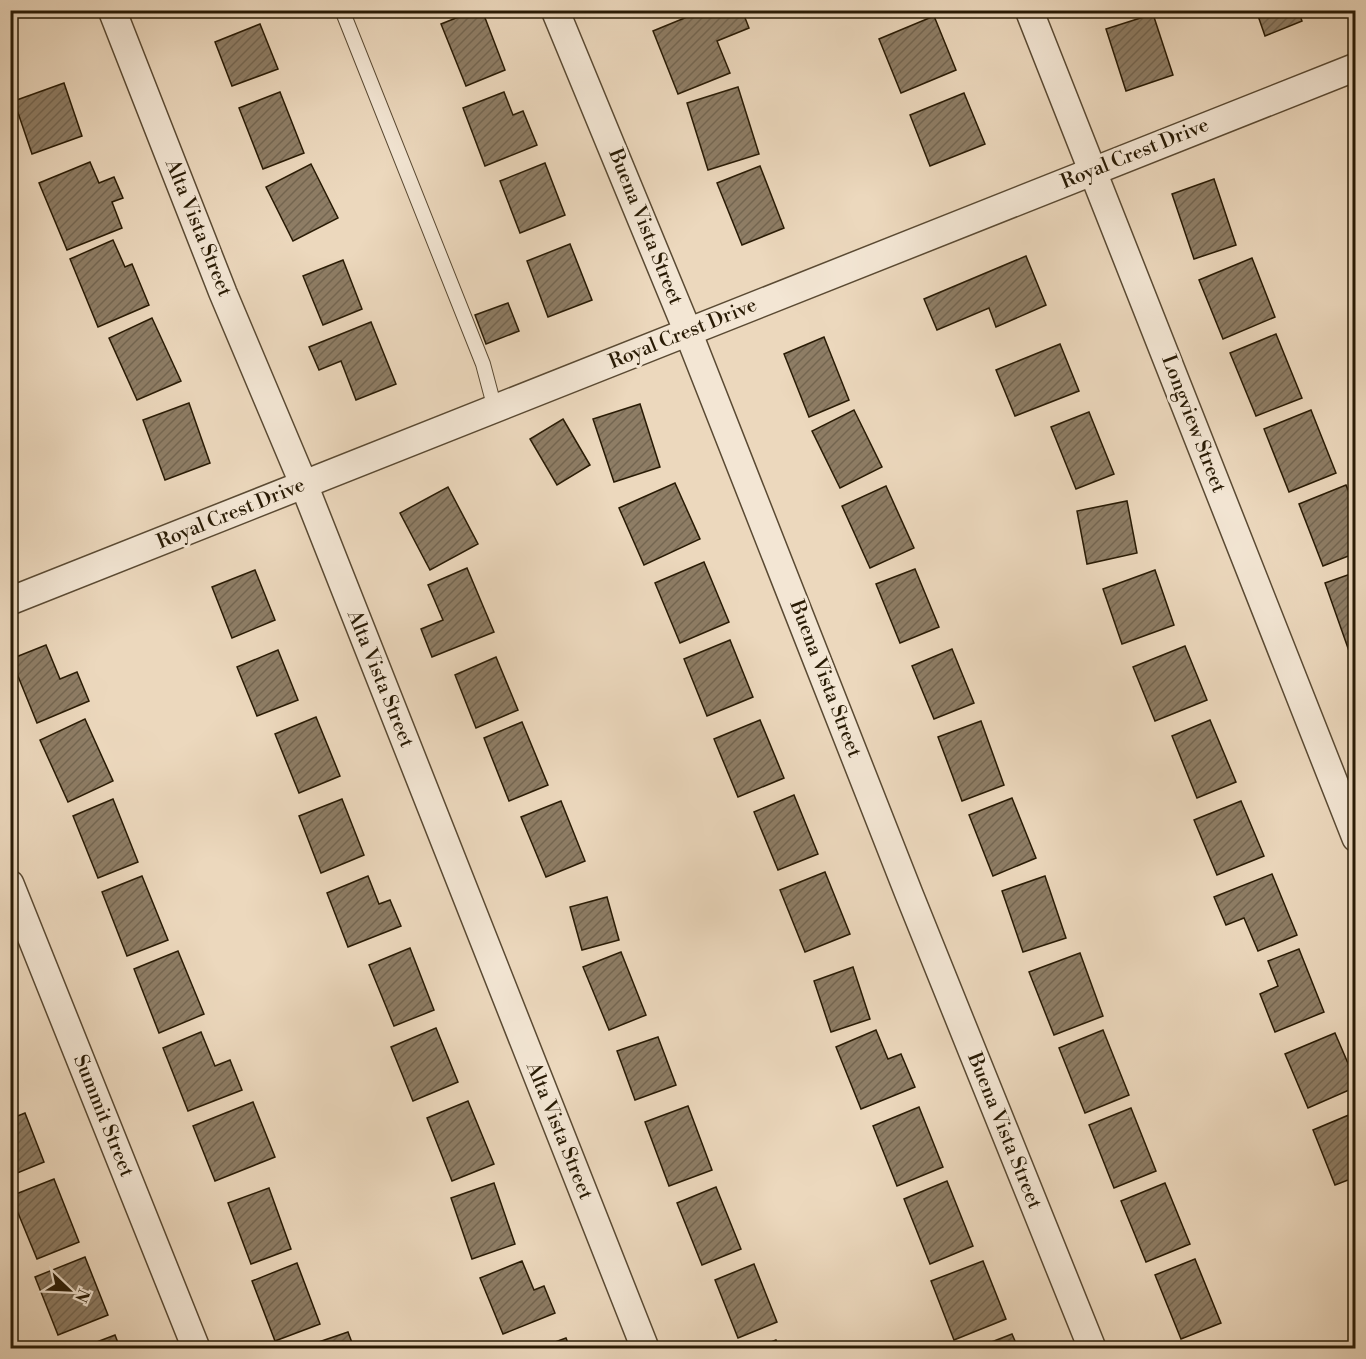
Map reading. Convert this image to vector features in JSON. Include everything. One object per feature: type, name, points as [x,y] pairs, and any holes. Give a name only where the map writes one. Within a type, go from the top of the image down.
[{"type":"street","name":"Alta Vista Street","points":[[112,10],[223,293],[304,485],[645,1348]]},
{"type":"street","name":"Buena Vista Street","points":[[555,10],[688,332],[1092,1348]]},
{"type":"street","name":"Longview Street","points":[[1029,10],[1356,838]]},
{"type":"street","name":"Royal Crest Drive","points":[[10,601],[1356,67]]},
{"type":"street","name":"Summit Street","points":[[10,884],[196,1348]]},
{"type":"lane","points":[[342,10],[483,364],[495,409]]},
{"type":"building","points":[[476,10],[482,10],[505,70],[466,86],[441,24]]},
{"type":"building","points":[[704,10],[742,10],[749,28],[717,41],[730,73],[678,94],[653,31]]},
{"type":"building","points":[[1256,10],[1298,10],[1302,21],[1265,36]]},
{"type":"building","points":[[1153,14],[1173,75],[1126,91],[1106,29]]},
{"type":"building","points":[[934,16],[956,70],[901,93],[879,39]]},
{"type":"building","points":[[260,24],[278,69],[232,86],[215,42]]},
{"type":"building","points":[[64,83],[82,136],[32,154],[14,101]]},
{"type":"building","points":[[738,87],[759,154],[708,170],[687,103]]},
{"type":"building","points":[[280,92],[304,153],[263,169],[239,108]]},
{"type":"building","points":[[504,92],[513,115],[523,111],[537,145],[485,166],[463,108]]},
{"type":"building","points":[[964,93],[985,144],[930,166],[910,115]]},
{"type":"building","points":[[90,162],[99,183],[114,177],[123,198],[112,202],[122,228],[67,250],[39,183]]},
{"type":"building","points":[[545,163],[565,215],[520,233],[500,181]]},
{"type":"building","points":[[311,164],[338,218],[293,241],[266,187]]},
{"type":"building","points":[[760,166],[784,228],[742,245],[717,183]]},
{"type":"building","points":[[1214,179],[1236,245],[1194,259],[1172,194]]},
{"type":"building","points":[[113,240],[125,267],[132,264],[149,305],[98,327],[70,259]]},
{"type":"building","points":[[570,244],[592,300],[548,317],[527,261]]},
{"type":"building","points":[[1026,256],[1046,305],[996,327],[989,308],[937,330],[924,299]]},
{"type":"building","points":[[1252,258],[1275,317],[1223,339],[1199,280]]},
{"type":"building","points":[[343,260],[362,309],[323,325],[303,276]]},
{"type":"building","points":[[508,303],[519,331],[486,344],[475,315]]},
{"type":"building","points":[[152,318],[181,381],[137,400],[109,338]]},
{"type":"building","points":[[371,322],[396,384],[356,400],[341,361],[319,370],[309,347]]},
{"type":"building","points":[[1276,334],[1302,398],[1256,416],[1230,353]]},
{"type":"building","points":[[824,337],[849,400],[809,417],[784,354]]},
{"type":"building","points":[[1060,344],[1079,391],[1015,416],[996,370]]},
{"type":"building","points":[[189,403],[210,463],[165,480],[143,420]]},
{"type":"building","points":[[640,404],[660,467],[614,482],[593,419]]},
{"type":"building","points":[[854,410],[882,467],[840,488],[812,431]]},
{"type":"building","points":[[1311,410],[1336,473],[1289,492],[1264,429]]},
{"type":"building","points":[[1089,412],[1114,474],[1076,489],[1051,427]]},
{"type":"building","points":[[563,419],[590,465],[557,485],[530,439]]},
{"type":"building","points":[[675,483],[700,539],[644,565],[619,508]]},
{"type":"building","points":[[1346,485],[1356,510],[1356,553],[1323,566],[1299,504]]},
{"type":"building","points":[[886,486],[914,548],[870,568],[842,506]]},
{"type":"building","points":[[448,487],[478,544],[430,570],[400,513]]},
{"type":"building","points":[[1127,501],[1137,553],[1087,564],[1077,511]]},
{"type":"building","points":[[704,562],[729,622],[680,643],[655,583]]},
{"type":"building","points":[[467,568],[494,632],[432,657],[421,629],[443,620],[428,585]]},
{"type":"building","points":[[915,569],[939,627],[900,643],[876,584]]},
{"type":"building","points":[[255,570],[275,620],[232,638],[212,587]]},
{"type":"building","points":[[1155,570],[1174,625],[1122,644],[1103,589]]},
{"type":"building","points":[[1356,572],[1356,648],[1349,651],[1325,583]]},
{"type":"building","points":[[730,640],[753,697],[707,716],[684,659]]},
{"type":"building","points":[[46,645],[60,679],[77,672],[89,701],[37,723],[11,659]]},
{"type":"building","points":[[1185,646],[1207,700],[1155,721],[1133,667]]},
{"type":"building","points":[[952,649],[974,703],[934,719],[912,666]]},
{"type":"building","points":[[278,650],[298,700],[257,716],[237,667]]},
{"type":"building","points":[[496,657],[518,710],[476,728],[455,675]]},
{"type":"building","points":[[316,717],[340,776],[299,793],[275,734]]},
{"type":"building","points":[[85,719],[113,781],[68,802],[40,740]]},
{"type":"building","points":[[760,720],[784,778],[738,797],[714,739]]},
{"type":"building","points":[[1210,720],[1236,782],[1197,798],[1172,736]]},
{"type":"building","points":[[981,721],[1004,785],[962,801],[938,737]]},
{"type":"building","points":[[522,722],[548,785],[509,801],[484,738]]},
{"type":"building","points":[[794,795],[818,854],[778,870],[754,812]]},
{"type":"building","points":[[1012,798],[1036,858],[993,876],[969,815]]},
{"type":"building","points":[[113,799],[138,862],[98,878],[73,816]]},
{"type":"building","points":[[342,799],[364,855],[321,873],[299,816]]},
{"type":"building","points":[[561,801],[585,861],[546,877],[521,817]]},
{"type":"building","points":[[1241,801],[1264,856],[1217,875],[1194,820]]},
{"type":"building","points":[[825,872],[850,934],[805,952],[780,890]]},
{"type":"building","points":[[1272,874],[1297,935],[1258,951],[1244,918],[1226,925],[1214,897]]},
{"type":"building","points":[[142,876],[168,940],[127,956],[102,892]]},
{"type":"building","points":[[368,876],[379,904],[390,900],[401,926],[348,947],[327,893]]},
{"type":"building","points":[[1045,876],[1066,938],[1023,952],[1002,891]]},
{"type":"building","points":[[607,897],[619,940],[582,950],[570,907]]},
{"type":"building","points":[[410,948],[434,1010],[394,1026],[369,965]]},
{"type":"building","points":[[1299,949],[1324,1012],[1275,1032],[1260,994],[1278,986],[1268,961]]},
{"type":"building","points":[[178,951],[204,1014],[159,1033],[134,969]]},
{"type":"building","points":[[621,952],[646,1015],[609,1030],[583,967]]},
{"type":"building","points":[[1080,953],[1103,1016],[1054,1035],[1029,972]]},
{"type":"building","points":[[853,967],[870,1019],[831,1032],[814,981]]},
{"type":"building","points":[[436,1028],[458,1082],[413,1101],[391,1047]]},
{"type":"building","points":[[876,1030],[888,1059],[901,1054],[915,1087],[861,1109],[836,1047]]},
{"type":"building","points":[[1103,1030],[1129,1095],[1085,1113],[1059,1048]]},
{"type":"building","points":[[201,1032],[215,1066],[230,1060],[242,1090],[188,1111],[163,1048]]},
{"type":"building","points":[[1335,1033],[1356,1082],[1356,1087],[1308,1108],[1285,1054]]},
{"type":"building","points":[[658,1037],[676,1085],[635,1100],[617,1051]]},
{"type":"building","points":[[468,1101],[494,1164],[452,1181],[427,1118]]},
{"type":"building","points":[[253,1102],[275,1157],[215,1181],[193,1126]]},
{"type":"building","points":[[688,1106],[712,1170],[669,1186],[645,1122]]},
{"type":"building","points":[[919,1107],[943,1167],[897,1186],[873,1126]]},
{"type":"building","points":[[1131,1108],[1156,1171],[1114,1188],[1089,1125]]},
{"type":"building","points":[[1356,1112],[1356,1177],[1335,1185],[1313,1130]]},
{"type":"building","points":[[25,1113],[44,1162],[10,1176],[10,1119]]},
{"type":"building","points":[[54,1179],[79,1242],[37,1259],[11,1196]]},
{"type":"building","points":[[947,1181],[973,1246],[930,1264],[904,1199]]},
{"type":"building","points":[[494,1183],[515,1244],[472,1259],[451,1198]]},
{"type":"building","points":[[1165,1183],[1190,1244],[1146,1262],[1121,1201]]},
{"type":"building","points":[[716,1187],[741,1249],[702,1265],[677,1203]]},
{"type":"building","points":[[269,1188],[291,1249],[251,1264],[228,1203]]},
{"type":"building","points":[[85,1257],[108,1315],[58,1335],[35,1277]]},
{"type":"building","points":[[1195,1259],[1221,1323],[1181,1339],[1155,1275]]},
{"type":"building","points":[[522,1261],[534,1290],[544,1286],[555,1313],[503,1334],[480,1278]]},
{"type":"building","points":[[983,1261],[1006,1319],[954,1340],[931,1281]]},
{"type":"building","points":[[297,1263],[320,1324],[275,1341],[252,1281]]},
{"type":"building","points":[[754,1264],[777,1322],[738,1338],[715,1280]]},
{"type":"building","points":[[348,1332],[354,1348],[301,1348]]},
{"type":"building","points":[[1012,1334],[1018,1348],[976,1348]]},
{"type":"building","points":[[115,1335],[120,1348],[81,1348]]},
{"type":"building","points":[[566,1338],[570,1348],[539,1348]]},
{"type":"building","points":[[776,1340],[780,1348],[756,1348]]}]
